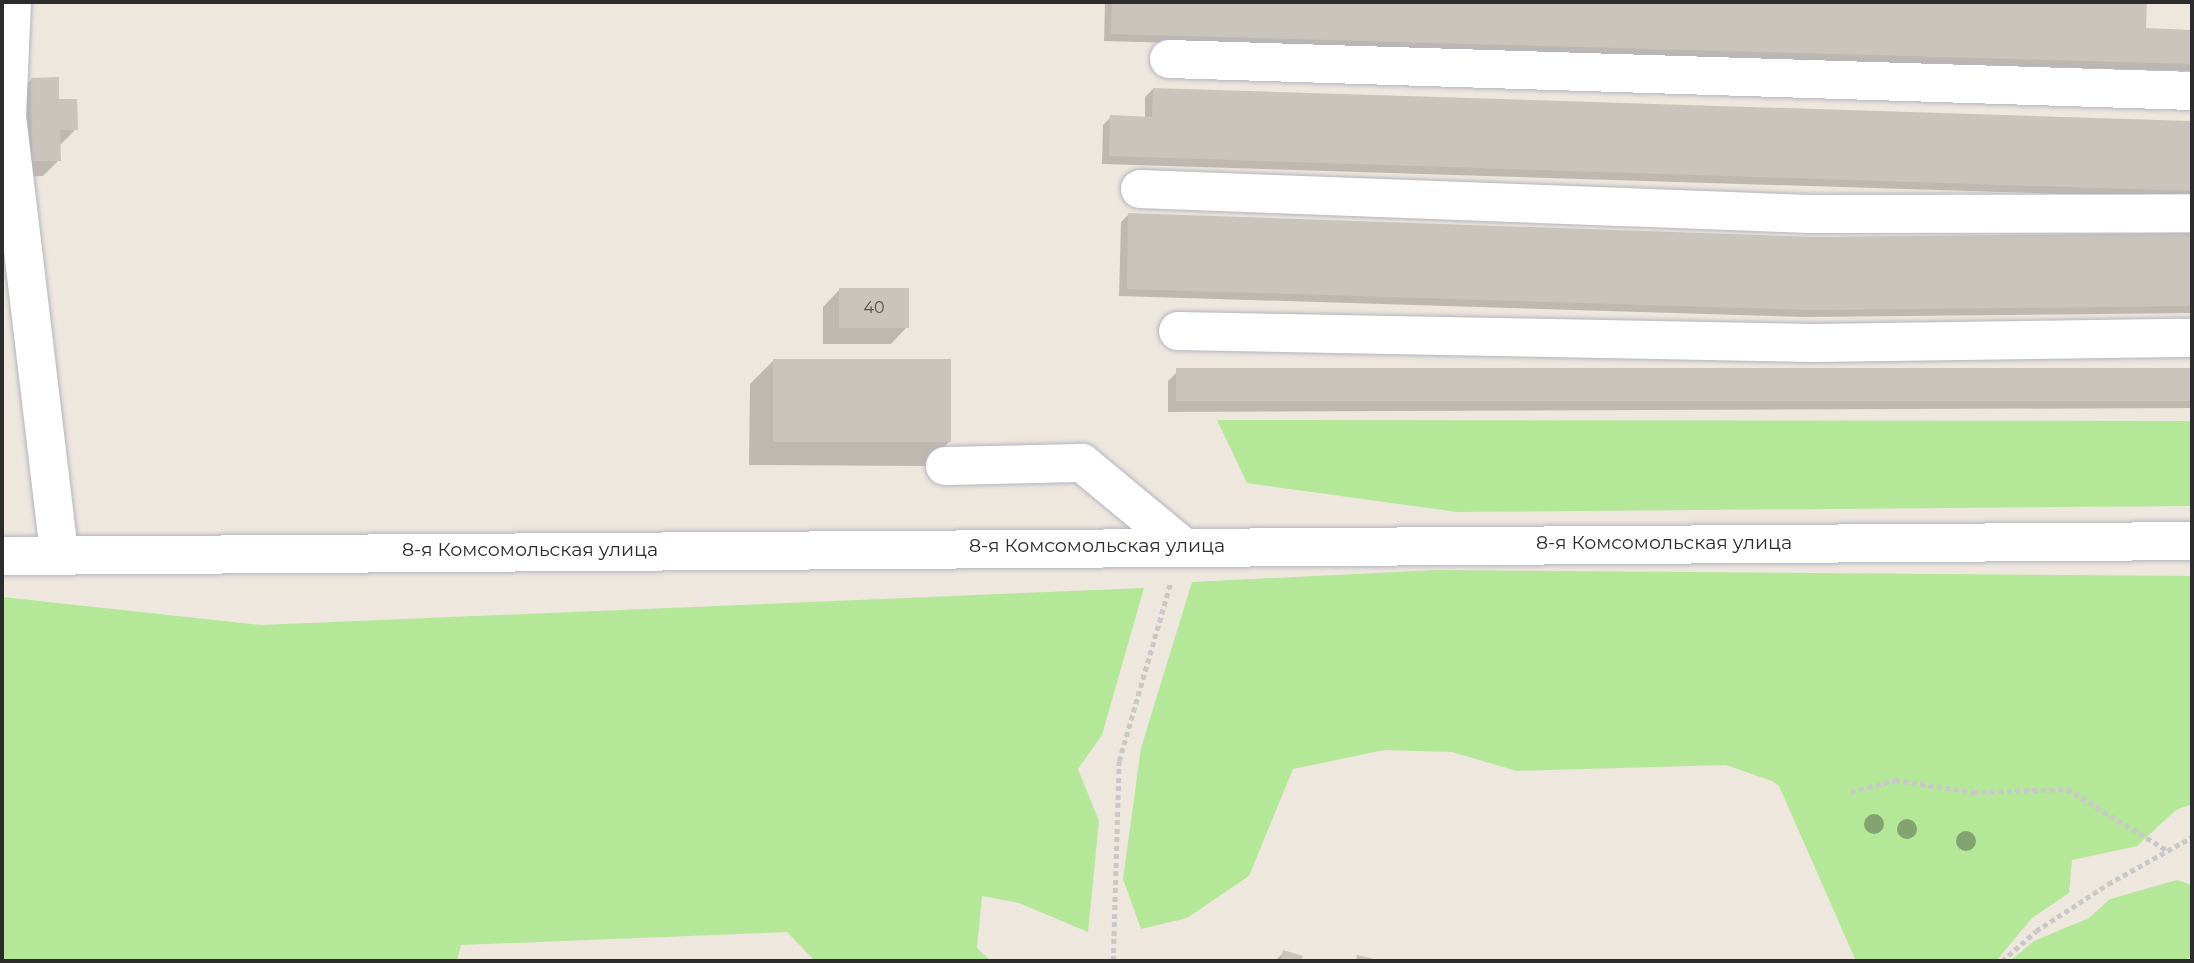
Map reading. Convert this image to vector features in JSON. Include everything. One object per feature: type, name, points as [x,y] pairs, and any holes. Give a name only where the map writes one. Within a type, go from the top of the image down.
[{"type":"street","points":[[12,2],[7,116],[59,554]]},
{"type":"street","points":[[1170,59],[2192,91]]},
{"type":"street","points":[[1140,189],[1810,215],[2192,213]]},
{"type":"street","points":[[1178,331],[1813,342],[2192,338]]},
{"type":"street","points":[[945,466],[1082,463],[1181,545]]},
{"type":"street","name":"8-я Комсомольская улица","points":[[2,556],[1181,545],[2192,541]]},
{"type":"path","points":[[1114,961],[1119,761],[1181,545]]},
{"type":"path","points":[[1851,792],[1895,780],[1973,792],[2067,789],[2168,851]]},
{"type":"path","points":[[2002,961],[2036,931],[2192,837]]},
{"type":"green space","points":[[1217,420],[2192,421],[2192,506],[1457,512],[1247,483]]},
{"type":"green space","points":[[1436,570],[2192,576],[2192,804],[2176,810],[2137,846],[2072,860],[2069,893],[2032,918],[1996,961],[1856,961],[1779,786],[1772,781],[1726,765],[1517,771],[1452,752],[1384,750],[1293,769],[1249,876],[1187,918],[1141,929],[1123,879],[1141,748],[1192,582]]},
{"type":"green space","points":[[1144,588],[1102,735],[1078,769],[1099,821],[1088,932],[1019,903],[982,896],[977,948],[991,961],[815,961],[787,932],[461,945],[457,961],[2,961],[2,597],[261,625]]},
{"type":"green space","points":[[2177,880],[2192,885],[2192,956],[2184,961],[2010,961],[2034,941],[2089,918],[2110,899]]},
{"type":"building","points":[[1112,2],[2147,2],[2146,28],[2192,30],[2192,64],[1111,34]]},
{"type":"building","points":[[59,77],[59,99],[77,99],[78,130],[60,130],[61,161],[32,161],[31,78]]},
{"type":"building","points":[[1153,88],[2192,121],[2192,191],[1109,156],[1110,115],[1152,117]]},
{"type":"building","points":[[1128,213],[1815,237],[2192,233],[2192,306],[1814,310],[1127,289]]},
{"type":"building","points":[[839,288],[909,288],[909,328],[839,328]]},
{"type":"building","points":[[773,359],[951,359],[951,442],[773,442]]},
{"type":"building","points":[[1176,368],[2192,368],[2192,401],[1176,401]]},
{"type":"building","points":[[1283,950],[1303,956],[1301,961],[1280,961]]},
{"type":"building","points":[[1357,955],[1378,960],[1378,961],[1356,961]]}]
